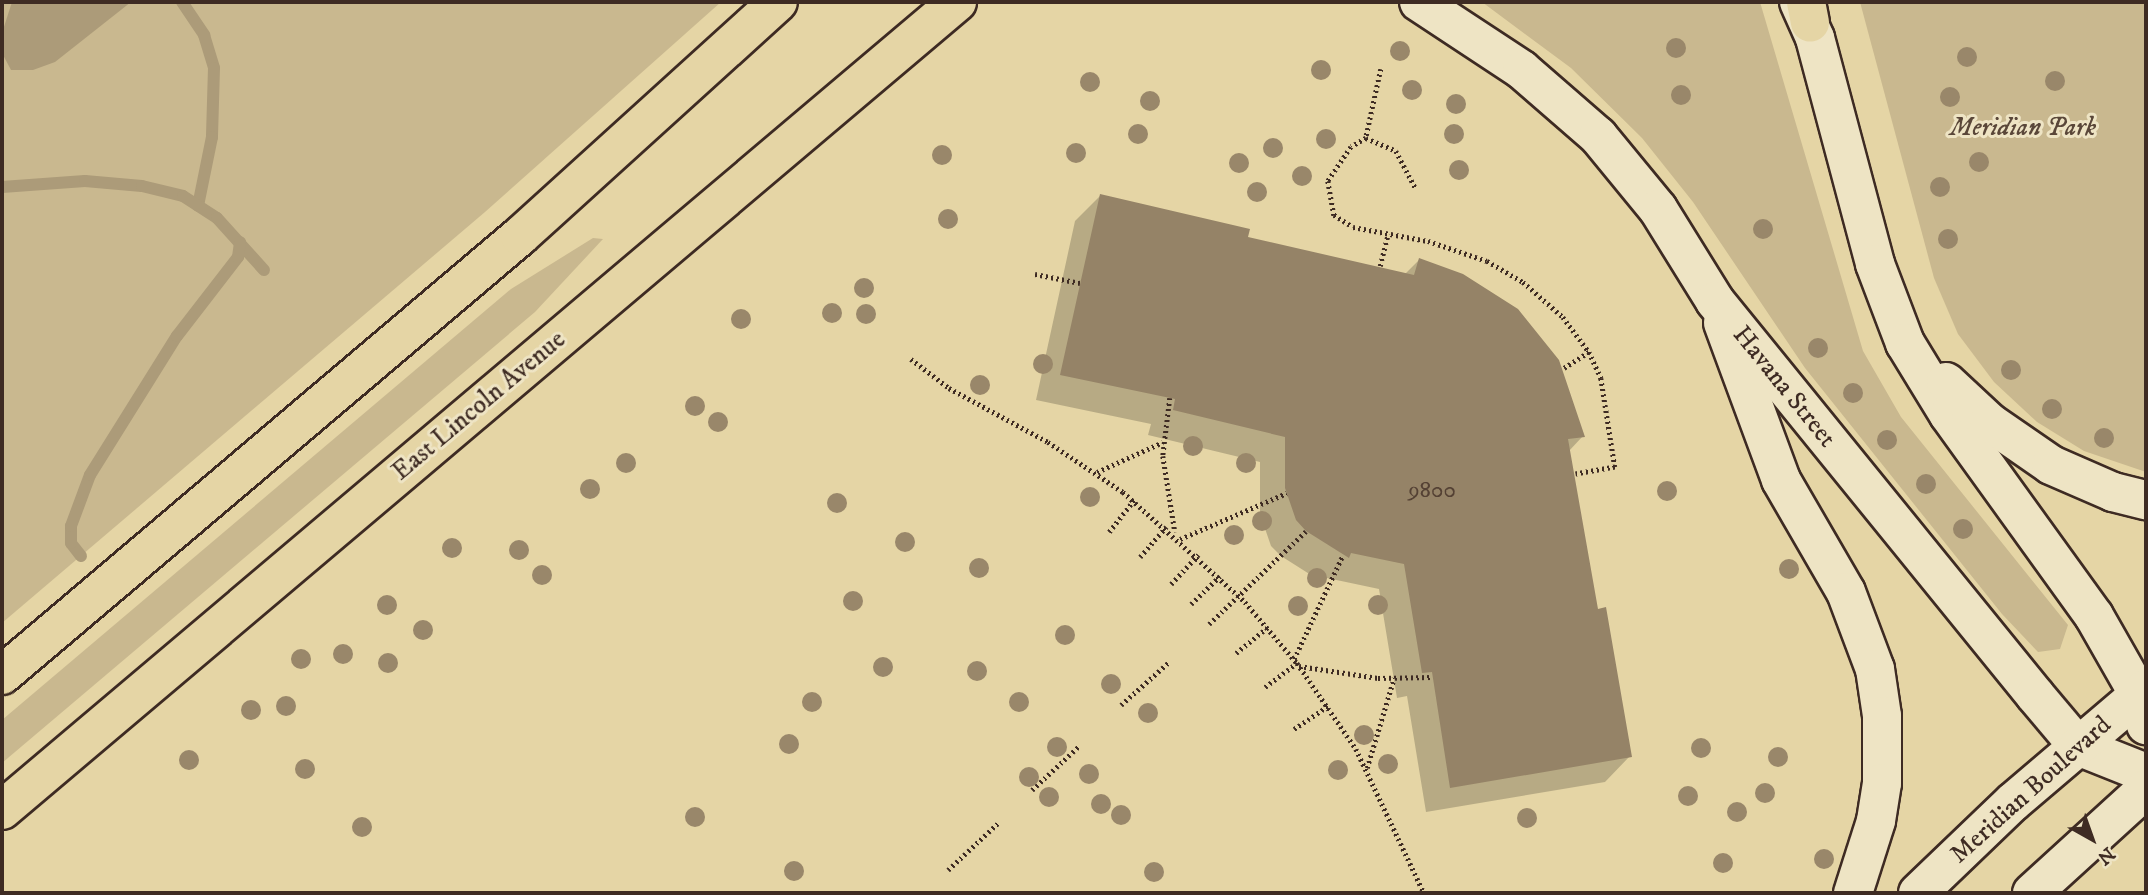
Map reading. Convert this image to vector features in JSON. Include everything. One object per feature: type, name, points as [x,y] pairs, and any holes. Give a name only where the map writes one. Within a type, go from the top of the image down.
[{"type":"main road","points":[[2,675],[520,236],[778,2]]},
{"type":"main road","name":"East Lincoln Avenue","points":[[2,810],[957,2]]},
{"type":"main road","name":"Havana Street","points":[[1419,2],[1522,70],[1598,136],[1658,209],[1715,301],[2078,746],[2146,773]]},
{"type":"main road","points":[[1805,9],[1866,233],[1905,343],[1949,415],[2094,616],[2144,703]]},
{"type":"main road","points":[[1715,301],[1766,446],[1798,514],[1846,592],[1875,669],[1882,716],[1882,783],[1876,821],[1853,893]]},
{"type":"main road","points":[[1905,343],[1989,422],[2030,451],[2071,475],[2146,500]]},
{"type":"main road","name":"Meridian Boulevard","points":[[1918,893],[2078,746],[2144,703]]},
{"type":"main road","points":[[2032,893],[2146,789]]},
{"type":"path","points":[[1381,69],[1366,138],[1351,147],[1336,168],[1328,181],[1328,198],[1340,222],[1440,244],[1504,270],[1563,317],[1589,352],[1609,411],[1615,467],[1576,474]]},
{"type":"path","points":[[1366,138],[1396,151],[1415,187]]},
{"type":"path","points":[[1380,266],[1388,234]]},
{"type":"path","points":[[1035,274],[1080,283]]},
{"type":"path","points":[[1564,369],[1589,352]]},
{"type":"path","points":[[911,359],[971,401],[1097,473],[1175,534],[1220,576],[1268,627],[1328,706],[1367,768],[1424,893]]},
{"type":"path","points":[[1170,398],[1163,442],[1164,480],[1175,534]]},
{"type":"path","points":[[1097,473],[1163,442]]},
{"type":"path","points":[[1180,539],[1287,493]]},
{"type":"path","points":[[1109,533],[1134,500]]},
{"type":"path","points":[[1140,557],[1166,527]]},
{"type":"path","points":[[1209,624],[1306,531]]},
{"type":"path","points":[[1171,584],[1198,555]]},
{"type":"path","points":[[1265,687],[1296,662],[1343,555]]},
{"type":"path","points":[[1191,604],[1220,576]]},
{"type":"path","points":[[1236,653],[1268,627]]},
{"type":"path","points":[[1296,662],[1394,678],[1433,677]]},
{"type":"path","points":[[1121,705],[1168,663]]},
{"type":"path","points":[[1367,768],[1394,678]]},
{"type":"path","points":[[1294,729],[1328,706]]},
{"type":"path","points":[[1032,790],[1079,746]]},
{"type":"path","points":[[948,870],[998,823]]},
{"type":"green space","points":[[2,2],[721,2],[485,212],[2,623]]},
{"type":"green space","points":[[1482,2],[1760,2],[1863,351],[1901,417],[2068,625],[2060,649],[2038,652],[2002,614],[1805,368],[1693,202],[1642,138],[1571,68]]},
{"type":"green space","name":"Meridian Park","points":[[1860,2],[2146,2],[2146,472],[2084,451],[2037,422],[1994,382],[1958,334],[1934,278]]},
{"type":"green space","points":[[593,238],[603,239],[535,312],[2,763],[2,720],[511,289]]},
{"type":"shaded area","points":[[12,2],[131,2],[55,62],[33,70],[11,70],[2,53],[2,33]]},
{"type":"building","points":[[1100,194],[1250,229],[1248,237],[1414,275],[1419,258],[1463,274],[1518,309],[1559,360],[1585,437],[1568,439],[1598,609],[1606,607],[1632,757],[1450,788],[1432,672],[1422,673],[1404,564],[1351,553],[1349,558],[1306,531],[1296,520],[1285,488],[1285,437],[1173,410],[1175,399],[1060,375]]},
{"type":"waterway","points":[[182,2],[204,35],[214,68],[212,137],[198,206]]},
{"type":"waterway","points":[[2,187],[85,181],[142,186],[183,196],[217,218],[264,270]]},
{"type":"waterway","points":[[81,556],[71,543],[71,526],[90,475],[177,336],[238,257],[240,242]]}]
